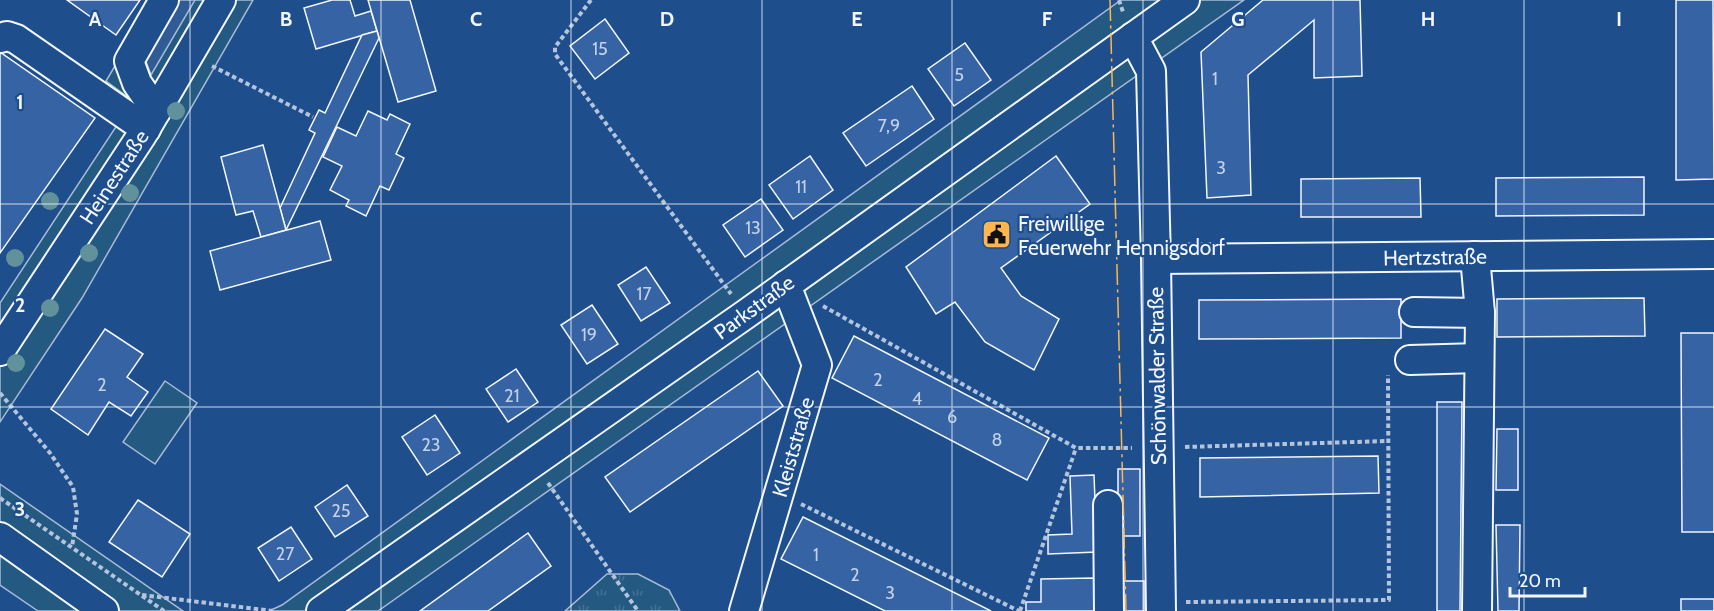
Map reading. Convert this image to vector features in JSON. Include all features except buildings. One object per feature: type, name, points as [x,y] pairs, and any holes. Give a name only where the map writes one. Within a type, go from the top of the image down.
[{"type":"street","points":[[151,120],[129,61],[164,0]]},
{"type":"street","name":"Heinestraße","points":[[0,351],[151,120],[221,0]]},
{"type":"street","name":"Parkstraße","points":[[321,611],[746,314],[1185,0]]},
{"type":"street","points":[[0,38],[7,36],[16,39],[151,120]]},
{"type":"street","name":"Schönwalder Straße","points":[[1133,37],[1150,70],[1156,259],[1160,607]]},
{"type":"street","name":"Hertzstraße","points":[[1156,259],[1714,254]]},
{"type":"street","points":[[1475,256],[1480,313],[1477,611]]},
{"type":"street","name":"Kleiststraße","points":[[744,611],[816,365],[786,285]]},
{"type":"street","points":[[1414,312],[1480,313]]},
{"type":"street","points":[[1399,366],[1479,358]]},
{"type":"street","points":[[1108,505],[1109,611]]},
{"type":"street","points":[[0,537],[104,611]]},
{"type":"path","points":[[591,0],[555,47],[555,54],[746,314]]},
{"type":"path","points":[[189,55],[313,117]]},
{"type":"path","points":[[786,285],[1076,448],[1158,448],[1388,441]]},
{"type":"path","points":[[1160,607],[1389,600],[1388,441],[1399,366]]},
{"type":"path","points":[[0,393],[50,453],[73,487],[77,514],[72,547]]},
{"type":"path","points":[[779,493],[1019,611],[1076,448]]},
{"type":"path","points":[[534,462],[638,611]]},
{"type":"path","points":[[0,498],[165,611]]},
{"type":"path","points":[[141,595],[273,611]]},
{"type":"green space","points":[[154,0],[253,0],[82,298],[0,422],[0,303],[133,101],[106,81]]},
{"type":"green space","points":[[1121,0],[1244,0],[378,611],[269,611],[282,605]]},
{"type":"green space","points":[[165,381],[197,403],[155,464],[123,442]]},
{"type":"green space","points":[[0,484],[183,611],[38,611],[0,585]]},
{"type":"green space","points":[[607,574],[638,574],[669,590],[680,611],[565,611]]},
{"type":"shaded area","points":[[169,0],[195,0],[151,75],[142,51]]},
{"type":"power","points":[[1110,0],[1126,611]]},
{"type":"place","name":"Freiwillige Feuerwehr Hennigsdorf","points":[[997,235]]}]
